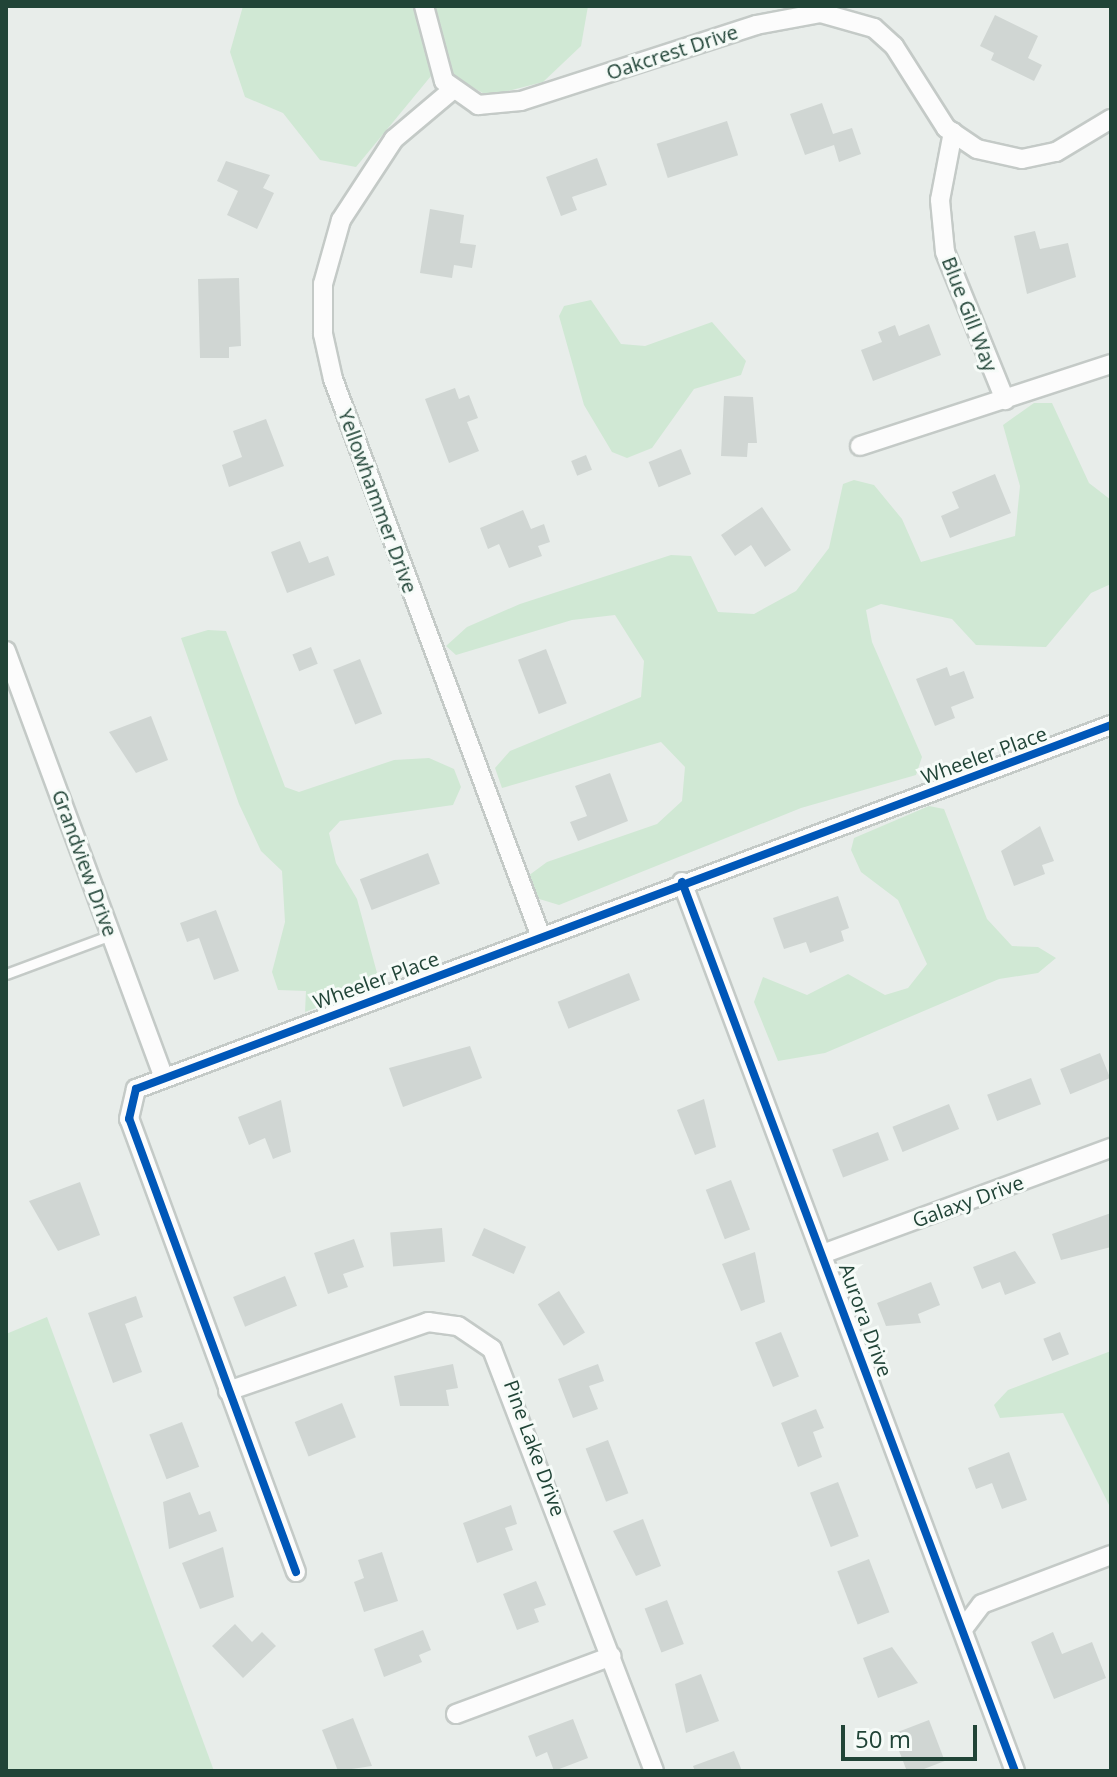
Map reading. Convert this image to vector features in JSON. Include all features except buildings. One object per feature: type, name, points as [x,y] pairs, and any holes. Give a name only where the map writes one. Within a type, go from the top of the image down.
[{"type":"street","points":[[424,6],[433,60],[451,91]]},
{"type":"street","name":"Oakcrest Drive","points":[[451,91],[498,106],[756,25],[821,13],[850,17],[894,46],[953,132],[977,149],[1022,159],[1056,152],[1111,119]]},
{"type":"street","name":"Yellowhammer Drive","points":[[451,91],[394,139],[356,192],[327,262],[323,334],[333,379],[541,937]]},
{"type":"street","name":"Blue Gill Way","points":[[953,132],[940,200],[945,252],[1005,400]]},
{"type":"street","points":[[860,446],[1111,364]]},
{"type":"street","name":"Grandview Drive","points":[[6,651],[163,1075]]},
{"type":"street","name":"Wheeler Place","points":[[296,1572],[129,1119],[136,1089],[163,1075],[1111,725]]},
{"type":"street","name":"Aurora Drive","points":[[682,882],[825,1253],[1015,1771]]},
{"type":"street","name":"Galaxy Drive","points":[[825,1253],[1111,1148]]},
{"type":"street","name":"Pine Lake Drive","points":[[228,1391],[406,1326],[446,1323],[476,1336],[506,1369],[654,1771]]},
{"type":"street","points":[[963,1629],[982,1604],[1111,1555]]},
{"type":"street","points":[[456,1714],[612,1656]]},
{"type":"lane","points":[[6,974],[111,935]]},
{"type":"green space","points":[[243,6],[415,6],[431,76],[356,167],[320,160],[283,113],[245,97],[230,52]]},
{"type":"green space","points":[[434,6],[588,6],[581,46],[543,82],[488,96],[451,75]]},
{"type":"green space","points":[[591,300],[621,344],[645,346],[712,322],[746,361],[741,375],[694,389],[652,448],[627,458],[612,452],[584,405],[559,316],[564,306]]},
{"type":"green space","points":[[1034,403],[1052,403],[1089,483],[1111,500],[1111,584],[1091,593],[1046,647],[976,645],[952,619],[881,604],[866,610],[872,642],[922,757],[916,775],[801,808],[559,905],[536,898],[528,876],[547,862],[657,824],[682,801],[685,767],[661,742],[502,788],[495,768],[510,751],[641,697],[644,661],[615,615],[572,620],[456,655],[446,646],[467,627],[520,604],[671,555],[691,556],[718,612],[754,614],[796,591],[829,548],[843,484],[854,480],[874,485],[902,519],[921,562],[1015,536],[1020,486],[1003,425]]},
{"type":"green space","points":[[208,630],[226,631],[285,787],[299,792],[394,760],[429,758],[454,769],[461,787],[453,805],[340,821],[329,833],[336,863],[357,899],[380,984],[305,1012],[306,991],[278,990],[272,972],[285,922],[282,871],[261,851],[239,804],[181,638]]},
{"type":"green space","points":[[929,806],[944,809],[987,919],[1012,946],[1038,947],[1056,958],[1038,973],[999,979],[825,1053],[778,1061],[754,1002],[763,977],[807,995],[848,974],[885,995],[908,988],[927,964],[898,900],[861,872],[851,850],[854,838]]},
{"type":"green space","points":[[47,1317],[214,1771],[6,1771],[6,1334]]},
{"type":"green space","points":[[1111,1351],[1111,1509],[1063,1413],[1000,1418],[994,1405],[1008,1390]]},
{"type":"cycle path","points":[[296,1572],[129,1119],[136,1089],[1111,725]]},
{"type":"cycle path","points":[[682,882],[1015,1771]]}]
